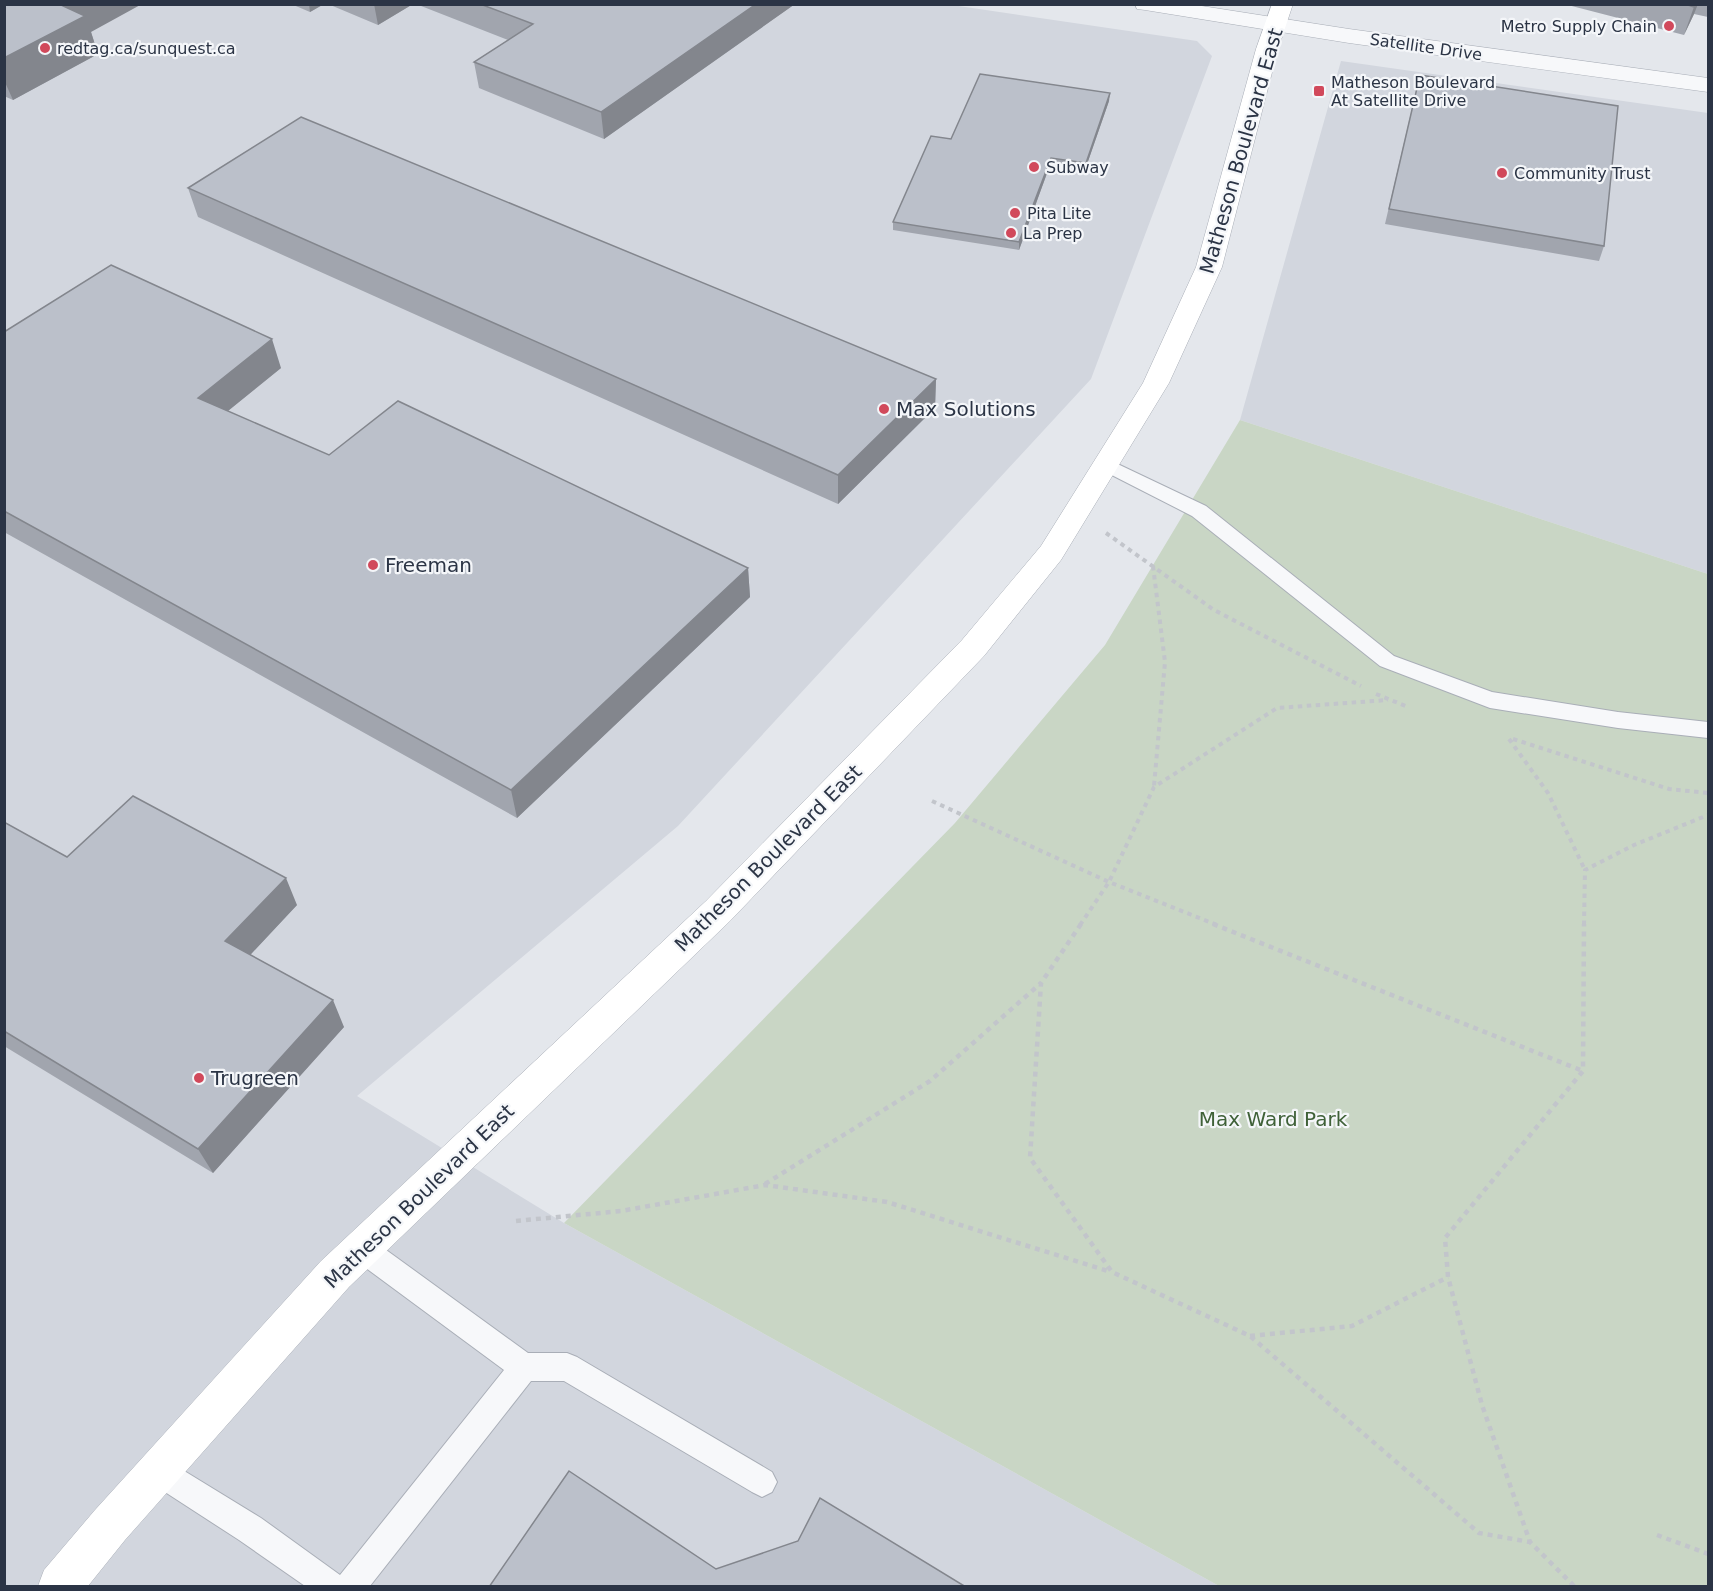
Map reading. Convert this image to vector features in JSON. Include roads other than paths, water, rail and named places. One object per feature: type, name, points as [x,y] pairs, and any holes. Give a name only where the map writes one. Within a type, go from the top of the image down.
[{"type":"street","name":"Satellite Drive","points":[[1145,4],[1280,14],[1349,36],[1708,85]]},
{"type":"street","name":"Matheson Boulevard East","points":[[60,1587],[110,1525],[335,1274],[718,910],[973,648],[1051,553],[1156,383],[1209,267],[1267,49],[1280,14]]},
{"type":"lane","points":[[1106,464],[1199,511],[1387,662],[1490,700],[1618,720],[1708,730]]},
{"type":"lane","points":[[361,1248],[524,1367],[567,1366],[762,1482]]},
{"type":"lane","points":[[351,1587],[524,1367]]},
{"type":"lane","points":[[158,1471],[250,1529],[330,1587]]},
{"type":"place","name":"Metro Supply Chain","points":[[1669,26]]},
{"type":"place","name":"redtag.ca/sunquest.ca","points":[[45,48]]},
{"type":"place","name":"Matheson Boulevard At Satellite Drive","points":[[1319,91]]},
{"type":"place","name":"Subway","points":[[1034,167]]},
{"type":"place","name":"Community Trust","points":[[1502,173]]},
{"type":"place","name":"Pita Lite","points":[[1015,213]]},
{"type":"place","name":"La Prep","points":[[1011,233]]},
{"type":"place","name":"Max Solutions","points":[[884,409]]},
{"type":"place","name":"Freeman","points":[[373,565]]},
{"type":"place","name":"Trugreen","points":[[199,1078]]},
{"type":"park label","name":"Max Ward Park","points":[[1273,1119]]}]
